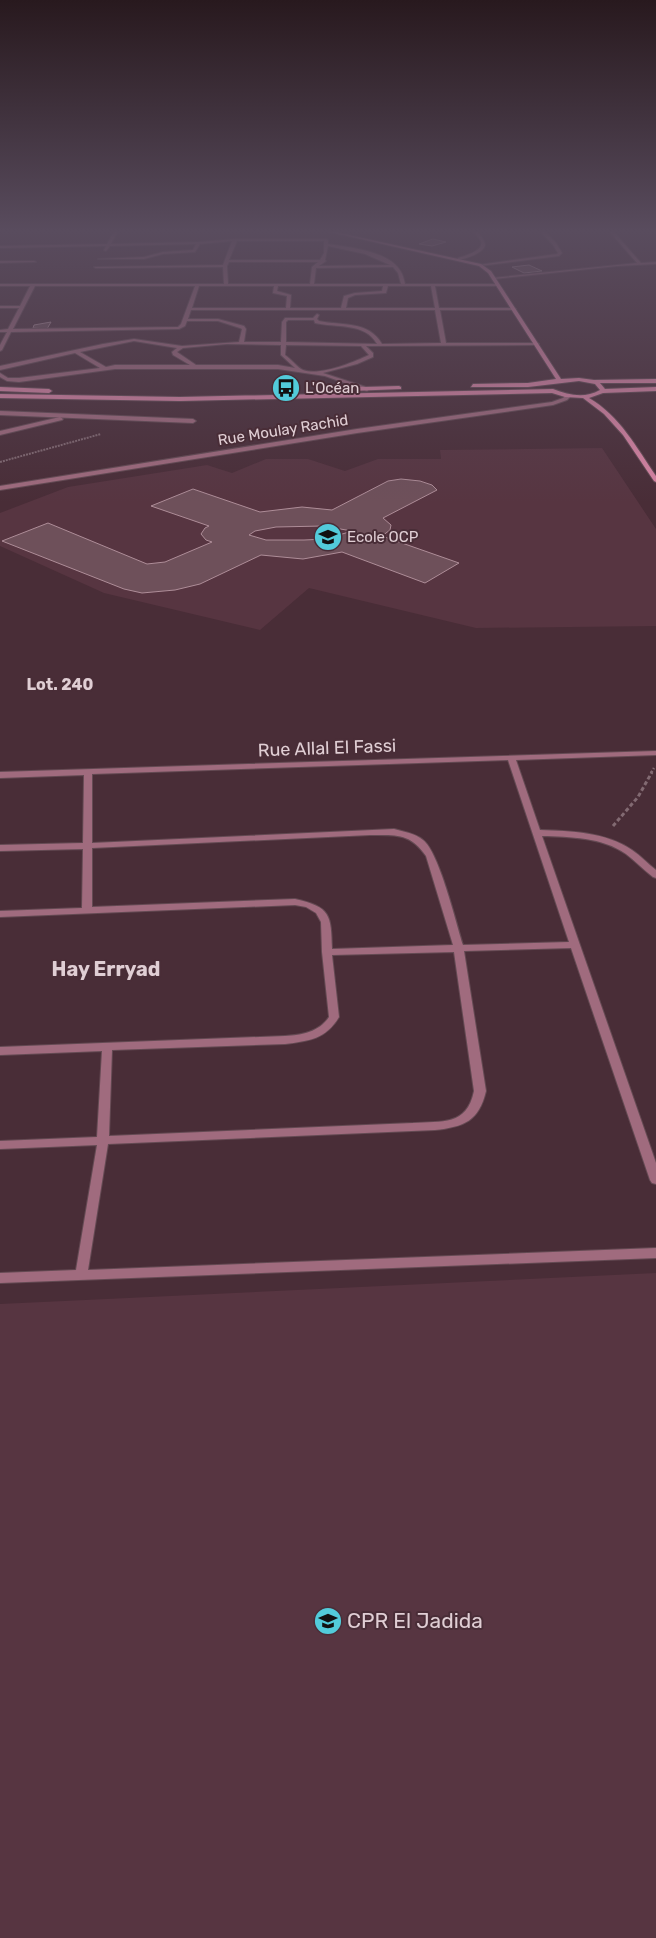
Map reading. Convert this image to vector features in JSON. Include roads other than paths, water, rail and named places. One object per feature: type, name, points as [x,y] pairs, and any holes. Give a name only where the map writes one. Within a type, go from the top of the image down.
[{"type":"main road","points":[[522,321],[559,380]]},
{"type":"main road","points":[[0,389],[181,393],[551,383],[559,380],[578,379],[593,382],[656,381]]},
{"type":"main road","points":[[593,382],[602,386],[602,391]]},
{"type":"main road","points":[[551,383],[549,389],[553,392]]},
{"type":"main road","points":[[0,396],[180,400],[553,392],[568,396],[584,397],[596,395],[602,391],[656,389]]},
{"type":"main road","points":[[584,397],[596,403],[612,417],[656,480]]},
{"type":"street","points":[[0,350],[15,321]]},
{"type":"street","points":[[0,332],[174,329],[182,327],[184,321]]},
{"type":"street","points":[[223,321],[244,329],[241,343]]},
{"type":"street","points":[[284,321],[283,355],[299,369]]},
{"type":"street","points":[[317,321],[322,324],[350,325],[368,331],[376,336],[380,345]]},
{"type":"street","points":[[439,321],[444,344]]},
{"type":"street","points":[[0,368],[134,340],[182,347],[241,343],[380,345],[537,344]]},
{"type":"street","points":[[319,373],[355,364],[370,356],[371,353],[361,344]]},
{"type":"street","points":[[182,347],[174,352],[175,354],[195,367]]},
{"type":"street","points":[[76,351],[104,368]]},
{"type":"street","points":[[0,375],[7,379],[29,379],[104,368],[278,367],[319,373],[367,389]]},
{"type":"street","name":"Rue Moulay Rachid","points":[[0,488],[367,430],[553,403],[568,396]]},
{"type":"street","points":[[0,413],[193,421]]},
{"type":"street","points":[[0,433],[73,416]]},
{"type":"street","name":"Rue Allal El Fassi","points":[[0,775],[656,753]]},
{"type":"street","points":[[511,758],[656,1180]]},
{"type":"street","points":[[87,910],[88,772]]},
{"type":"street","points":[[0,848],[88,846],[370,832],[394,832],[410,836],[421,842],[431,856],[459,949],[480,1091],[479,1104],[473,1114],[458,1123],[393,1128],[0,1145]]},
{"type":"street","points":[[537,833],[574,834],[602,840],[627,851],[656,875]]},
{"type":"street","points":[[0,914],[295,902],[309,905],[320,911],[326,922],[327,952],[334,1017],[329,1026],[320,1033],[285,1040],[0,1051]]},
{"type":"street","points":[[327,952],[576,945]]},
{"type":"street","points":[[81,1276],[103,1141],[107,1047]]},
{"type":"street","points":[[0,1278],[656,1253]]},
{"type":"place","name":"L'Océan","points":[[286,388]]},
{"type":"place","name":"Ecole OCP","points":[[328,537]]},
{"type":"place","name":"CPR El Jadida","points":[[328,1621]]},
{"type":"district","name":"Lot. 240","points":[[60,684]]},
{"type":"district","name":"Hay Erryad","points":[[106,969]]}]
